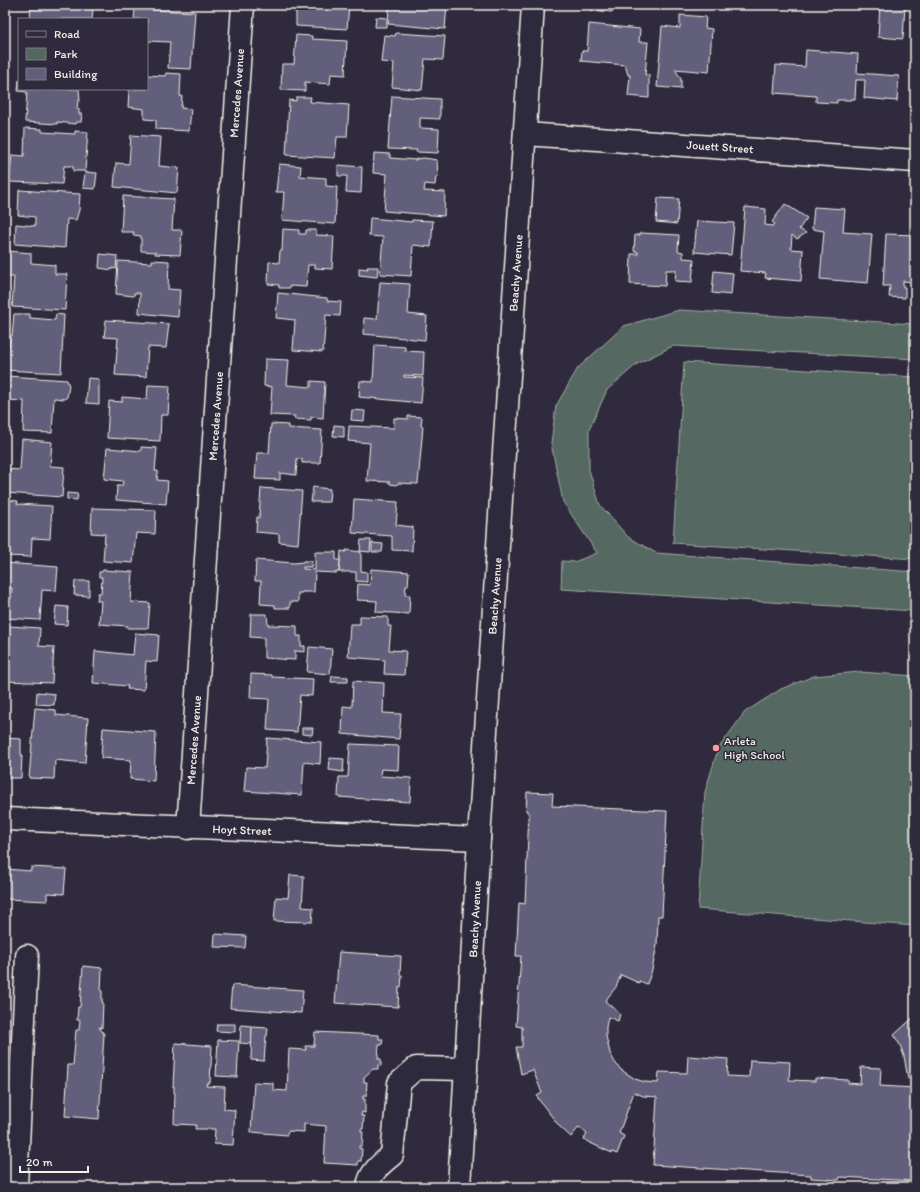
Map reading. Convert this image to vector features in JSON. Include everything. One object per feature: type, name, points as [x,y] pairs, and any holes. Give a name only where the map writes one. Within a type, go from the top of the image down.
[{"type":"street","name":"Mercedes Avenue","points":[[188,828],[243,5]]},
{"type":"street","name":"Beachy Avenue","points":[[459,1187],[479,839],[533,5]]},
{"type":"street","name":"Jouett Street","points":[[525,134],[915,161]]},
{"type":"street","name":"Hoyt Street","points":[[5,819],[188,828],[479,839]]},
{"type":"street","points":[[16,1187],[27,956]]},
{"type":"street","points":[[368,1187],[376,1168],[392,1155],[399,1083],[416,1068],[466,1069]]},
{"type":"green space","points":[[679,310],[915,324],[915,359],[673,346],[637,364],[607,390],[589,430],[589,470],[600,505],[628,537],[656,553],[915,572],[915,611],[561,589],[562,561],[574,562],[597,553],[563,502],[551,443],[556,406],[578,368],[624,326]]},
{"type":"green space","points":[[684,362],[915,377],[915,559],[673,543]]},
{"type":"green space","points":[[860,672],[915,676],[915,926],[698,909],[705,792],[718,749],[745,712],[781,689],[814,676]]},
{"type":"building","points":[[31,5],[93,9],[92,18],[30,18]]},
{"type":"building","points":[[295,5],[349,5],[347,29],[296,26],[296,12],[293,11],[293,9],[295,9]]},
{"type":"building","points":[[397,5],[447,5],[445,29],[388,24],[389,7],[397,8]]},
{"type":"building","points":[[591,5],[612,5],[612,12],[591,10]]},
{"type":"building","points":[[763,5],[773,5],[772,8]]},
{"type":"building","points":[[880,5],[905,5],[903,39],[878,37]]},
{"type":"building","points":[[135,9],[195,12],[191,69],[168,68],[170,42],[148,41],[148,18],[134,18]]},
{"type":"building","points":[[680,15],[706,17],[705,28],[712,29],[709,72],[675,69],[681,79],[681,89],[657,87],[662,26],[680,28]]},
{"type":"building","points":[[376,17],[387,18],[387,27],[375,27]]},
{"type":"building","points":[[589,24],[640,29],[639,42],[648,42],[645,75],[649,75],[649,98],[628,96],[630,75],[628,75],[625,65],[581,61],[582,51],[587,51]]},
{"type":"building","points":[[396,33],[445,36],[443,60],[425,59],[422,90],[392,87],[394,63],[381,62],[384,35],[395,36]]},
{"type":"building","points":[[296,35],[312,36],[312,39],[347,41],[345,75],[331,74],[330,84],[305,82],[305,91],[281,90],[282,64],[294,64]]},
{"type":"building","points":[[915,41],[915,98],[913,98],[914,80],[912,80]]},
{"type":"building","points":[[806,50],[858,54],[857,73],[899,76],[897,101],[864,98],[865,80],[856,80],[855,99],[837,100],[837,103],[816,102],[816,96],[774,93],[776,65],[805,67]]},
{"type":"building","points":[[166,73],[181,74],[181,108],[191,109],[189,131],[156,129],[156,120],[144,119],[144,109],[128,107],[129,90],[148,90],[148,75],[165,76]]},
{"type":"building","points":[[79,90],[80,101],[78,101],[77,109],[79,109],[79,114],[82,114],[81,122],[77,122],[76,124],[57,122],[57,124],[25,122],[27,92],[18,91]]},
{"type":"building","points":[[392,96],[440,99],[440,119],[420,118],[420,128],[439,129],[438,153],[416,152],[417,150],[388,149]]},
{"type":"building","points":[[296,97],[311,97],[310,102],[349,105],[347,137],[337,137],[335,158],[286,155],[289,100],[296,101]]},
{"type":"building","points":[[25,128],[42,129],[42,132],[75,134],[75,131],[88,132],[85,171],[73,171],[73,166],[64,166],[62,184],[9,182],[12,155],[24,156]]},
{"type":"building","points":[[131,135],[161,137],[159,166],[179,168],[177,193],[114,187],[116,163],[129,164]]},
{"type":"building","points":[[374,153],[390,154],[390,158],[416,160],[424,158],[437,160],[438,177],[436,177],[435,185],[425,184],[424,191],[445,192],[444,216],[384,211],[387,174],[373,173]]},
{"type":"building","points":[[279,164],[301,166],[300,176],[326,178],[326,186],[337,187],[335,224],[282,220],[284,192],[276,192]]},
{"type":"building","points":[[338,165],[362,167],[361,193],[346,192],[347,176],[338,176]]},
{"type":"building","points":[[85,172],[97,173],[95,189],[83,188]]},
{"type":"building","points":[[19,190],[80,194],[79,210],[76,220],[67,219],[65,248],[15,244],[16,224],[35,226],[35,217],[18,215]]},
{"type":"building","points":[[123,196],[174,199],[172,230],[182,230],[180,255],[155,254],[156,252],[141,251],[141,236],[133,235],[134,232],[121,232]]},
{"type":"building","points":[[658,198],[679,199],[677,224],[656,222]]},
{"type":"building","points":[[785,204],[807,218],[799,229],[806,233],[797,239],[792,235],[791,249],[803,250],[801,281],[765,278],[766,273],[740,271],[745,207],[766,209],[765,225],[773,226],[775,224],[772,222]]},
{"type":"building","points":[[814,207],[845,209],[843,232],[872,234],[868,283],[820,279],[824,231],[812,229]]},
{"type":"building","points":[[370,218],[412,222],[412,220],[433,221],[431,247],[413,245],[411,276],[380,274],[383,237],[369,236]]},
{"type":"building","points":[[697,221],[734,223],[731,255],[694,252]]},
{"type":"building","points":[[283,229],[299,230],[299,234],[306,234],[306,230],[316,230],[316,235],[334,236],[332,269],[315,268],[315,265],[308,265],[306,287],[290,286],[290,288],[279,288],[279,285],[268,284],[269,262],[279,263],[280,251],[282,251]]},
{"type":"building","points":[[640,233],[679,235],[678,251],[683,252],[683,258],[694,259],[692,282],[675,281],[676,270],[666,270],[665,286],[630,284],[631,254],[638,254],[638,252],[634,251],[635,235],[640,235]]},
{"type":"building","points":[[886,234],[915,235],[915,280],[912,280],[912,282],[903,281],[903,287],[905,287],[905,298],[889,297],[890,286],[883,286]]},
{"type":"building","points":[[8,251],[31,253],[31,263],[55,265],[55,274],[67,274],[65,310],[12,307],[14,277],[7,277]]},
{"type":"building","points":[[100,254],[117,256],[116,269],[112,268],[112,270],[99,268]]},
{"type":"building","points":[[152,260],[169,261],[168,289],[180,290],[178,317],[139,313],[140,293],[134,293],[134,296],[116,294],[118,261],[152,263]]},
{"type":"building","points":[[367,267],[378,267],[377,277],[359,275],[359,268],[368,269]]},
{"type":"building","points":[[714,271],[733,273],[731,295],[712,293]]},
{"type":"building","points":[[380,282],[410,284],[408,314],[427,316],[425,340],[363,334],[364,318],[377,319]]},
{"type":"building","points":[[278,293],[327,298],[327,301],[341,302],[340,316],[326,315],[323,352],[293,350],[295,320],[276,318]]},
{"type":"building","points":[[14,314],[30,314],[30,318],[55,320],[56,314],[64,315],[61,373],[5,370],[5,347],[9,347],[10,336],[12,336]]},
{"type":"building","points":[[106,320],[169,324],[166,348],[148,347],[146,377],[115,375],[118,338],[104,337]]},
{"type":"building","points":[[375,345],[405,347],[405,351],[424,352],[423,376],[404,375],[404,377],[423,378],[421,403],[359,397],[360,381],[373,382]]},
{"type":"building","points":[[265,359],[289,360],[287,385],[311,387],[311,381],[325,382],[323,418],[311,417],[311,420],[294,419],[295,416],[270,415],[272,387],[264,386]]},
{"type":"building","points":[[7,376],[67,380],[69,386],[67,397],[65,399],[54,398],[52,433],[23,432],[24,401],[6,400]]},
{"type":"building","points":[[88,378],[99,379],[99,404],[86,403]]},
{"type":"building","points":[[148,385],[170,386],[168,415],[161,415],[160,441],[107,438],[109,401],[122,402],[122,397],[147,399]]},
{"type":"building","points":[[352,410],[365,411],[364,421],[351,420]]},
{"type":"building","points":[[408,416],[422,417],[421,426],[423,426],[418,484],[398,483],[397,485],[390,484],[390,482],[367,481],[370,443],[348,441],[349,426],[394,428],[394,418],[408,419]]},
{"type":"building","points":[[271,424],[288,425],[288,428],[322,430],[320,463],[302,463],[302,459],[297,459],[296,475],[280,473],[280,480],[255,479],[257,453],[269,453]]},
{"type":"building","points":[[334,425],[344,426],[344,437],[333,436]]},
{"type":"building","points":[[22,439],[52,442],[50,466],[64,467],[62,497],[5,493],[5,469],[20,470]]},
{"type":"building","points":[[141,447],[157,448],[155,471],[158,471],[157,480],[168,481],[166,504],[116,500],[117,486],[122,486],[123,481],[104,479],[107,448],[141,451]]},
{"type":"building","points":[[313,487],[330,489],[329,502],[311,502]]},
{"type":"building","points":[[261,488],[302,491],[298,544],[279,542],[279,534],[256,532],[257,517],[259,518]]},
{"type":"building","points":[[67,493],[78,494],[77,500],[67,499]]},
{"type":"building","points":[[354,499],[398,502],[396,525],[413,527],[412,551],[392,550],[392,536],[352,533]]},
{"type":"building","points":[[5,500],[18,501],[17,504],[52,506],[50,539],[32,538],[31,557],[5,556]]},
{"type":"building","points":[[92,508],[156,510],[155,534],[136,533],[133,563],[103,561],[105,534],[91,533]]},
{"type":"building","points":[[361,540],[371,540],[370,552],[360,551]]},
{"type":"building","points":[[372,543],[383,544],[382,552],[372,552]]},
{"type":"building","points":[[346,550],[361,552],[361,571],[367,572],[367,582],[356,581],[356,572],[339,572],[341,551],[346,552]]},
{"type":"building","points":[[315,552],[336,552],[336,560],[340,560],[339,572],[315,572],[314,592],[298,593],[298,602],[290,602],[290,608],[275,608],[275,605],[260,604],[261,581],[255,581],[256,560],[294,563],[312,561],[311,567],[303,567],[303,569],[315,570]]},
{"type":"building","points":[[5,563],[58,567],[56,591],[42,590],[40,620],[5,618],[5,599],[11,599],[12,588],[5,587]]},
{"type":"building","points":[[371,569],[409,572],[408,586],[406,586],[405,595],[410,595],[409,614],[376,612],[377,601],[357,600],[358,584],[370,585]]},
{"type":"building","points":[[103,570],[133,572],[131,602],[150,603],[148,628],[127,628],[128,626],[99,624],[101,601],[97,601],[98,593],[101,593],[102,577],[99,577],[99,572],[102,572]]},
{"type":"building","points":[[75,581],[89,581],[89,596],[74,595]]},
{"type":"building","points":[[56,606],[68,607],[67,625],[54,624]]},
{"type":"building","points":[[251,614],[267,614],[268,625],[297,626],[297,636],[301,636],[301,646],[305,646],[305,652],[295,651],[295,660],[264,658],[264,638],[250,637]]},
{"type":"building","points":[[360,616],[388,617],[388,626],[391,626],[389,650],[406,651],[404,675],[384,674],[385,660],[348,657],[350,624],[360,624]]},
{"type":"building","points":[[9,626],[40,628],[39,646],[54,647],[52,683],[5,681],[5,655],[7,655]]},
{"type":"building","points":[[135,633],[159,635],[157,662],[146,661],[144,690],[127,689],[128,686],[93,683],[95,651],[133,655]]},
{"type":"building","points":[[309,647],[332,649],[330,674],[307,672]]},
{"type":"building","points":[[251,674],[272,675],[272,677],[313,679],[312,696],[300,695],[297,732],[267,730],[269,699],[250,698]]},
{"type":"building","points":[[332,676],[348,677],[348,682],[331,682]]},
{"type":"building","points":[[353,681],[384,683],[383,713],[401,714],[399,739],[342,734],[343,706],[352,707]]},
{"type":"building","points":[[37,692],[55,694],[54,705],[36,704]]},
{"type":"building","points":[[35,708],[56,710],[56,715],[88,718],[85,763],[55,760],[54,779],[29,778]]},
{"type":"building","points":[[103,728],[156,732],[154,781],[130,779],[131,760],[101,758]]},
{"type":"building","points":[[302,728],[313,728],[312,735],[302,734]]},
{"type":"building","points":[[5,738],[21,739],[21,778],[5,778]]},
{"type":"building","points":[[267,738],[321,742],[320,764],[304,762],[302,795],[244,791],[246,767],[265,768]]},
{"type":"building","points":[[350,744],[399,746],[398,770],[381,769],[380,776],[411,778],[410,802],[338,797],[339,777],[348,777]]},
{"type":"building","points":[[330,758],[344,759],[343,772],[329,770]]},
{"type":"building","points":[[527,792],[553,793],[552,806],[667,811],[662,916],[658,916],[657,945],[652,970],[647,984],[639,981],[639,983],[621,975],[616,987],[605,1001],[620,1014],[618,1021],[608,1017],[606,1036],[610,1053],[620,1069],[635,1079],[645,1082],[658,1083],[659,1072],[687,1073],[688,1056],[728,1059],[727,1076],[749,1077],[750,1060],[790,1062],[789,1080],[815,1081],[815,1078],[848,1080],[848,1083],[860,1084],[861,1067],[881,1068],[880,1086],[915,1088],[915,1181],[840,1177],[839,1180],[811,1178],[811,1175],[653,1165],[657,1097],[643,1096],[634,1092],[619,1133],[624,1136],[617,1154],[588,1142],[584,1139],[587,1134],[579,1127],[571,1137],[560,1127],[537,1096],[542,1093],[533,1070],[521,1074],[516,1047],[522,1047],[522,1027],[516,1026],[521,956],[516,956],[519,903],[525,904],[529,812],[526,811]]},
{"type":"building","points":[[31,867],[66,869],[64,894],[47,893],[47,901],[5,899],[5,869],[31,871]]},
{"type":"building","points":[[290,875],[304,876],[302,907],[313,908],[312,922],[274,921],[276,897],[288,898]]},
{"type":"building","points":[[215,934],[246,936],[245,948],[214,947]]},
{"type":"building","points":[[339,952],[401,956],[400,975],[402,975],[401,987],[399,987],[398,1007],[335,1003]]},
{"type":"building","points":[[83,966],[102,968],[102,1028],[99,1027],[104,1034],[99,1119],[65,1116],[68,1065],[73,1065],[76,1030],[79,1030],[80,1020],[77,1020],[78,1007],[80,1007]]},
{"type":"building","points":[[232,985],[303,990],[301,1013],[230,1008]]},
{"type":"building","points":[[915,1016],[915,1079],[908,1079],[904,1056],[894,1035]]},
{"type":"building","points":[[217,1024],[235,1024],[235,1032],[216,1031]]},
{"type":"building","points":[[241,1025],[252,1026],[252,1044],[240,1043]]},
{"type":"building","points":[[252,1027],[268,1028],[264,1061],[251,1060]]},
{"type":"building","points":[[315,1032],[379,1035],[379,1039],[383,1039],[382,1045],[379,1045],[378,1059],[381,1059],[381,1066],[378,1065],[378,1069],[373,1069],[364,1077],[364,1082],[367,1082],[366,1096],[363,1096],[363,1099],[365,1099],[365,1113],[362,1112],[361,1116],[364,1116],[363,1129],[361,1129],[361,1132],[363,1132],[362,1146],[359,1146],[359,1148],[362,1149],[361,1161],[358,1161],[358,1165],[324,1163],[326,1126],[304,1124],[304,1132],[288,1131],[287,1135],[251,1132],[254,1082],[273,1083],[273,1090],[287,1091],[289,1049],[306,1050],[305,1046],[314,1046]]},
{"type":"building","points":[[218,1040],[239,1041],[237,1077],[216,1076]]},
{"type":"building","points":[[175,1043],[212,1046],[210,1083],[207,1083],[206,1086],[225,1087],[224,1109],[235,1110],[233,1145],[214,1144],[215,1129],[195,1129],[196,1125],[174,1124],[175,1093],[174,1086],[173,1087]]},
{"type":"place","name":"Arleta High School","points":[[716,748]]}]
